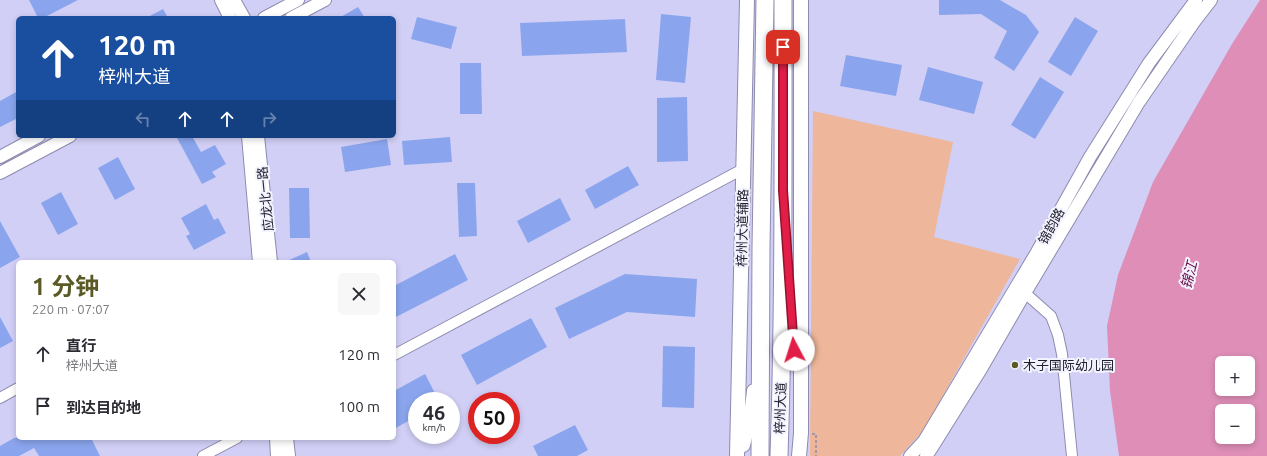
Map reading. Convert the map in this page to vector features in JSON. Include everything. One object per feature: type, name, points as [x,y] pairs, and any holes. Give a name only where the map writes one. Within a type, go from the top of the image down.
[{"type":"highway","name":"梓州大道","points":[[760,456],[765,0]]},
{"type":"highway","name":"梓州大道","points":[[779,456],[783,190],[783,0]]},
{"type":"main road","name":"梓州大道辅路","points":[[737,456],[746,0]]},
{"type":"main road","points":[[799,456],[801,0]]},
{"type":"main road","points":[[783,190],[800,419]]},
{"type":"main road","points":[[740,456],[752,408],[761,341]]},
{"type":"street","points":[[221,0],[229,16]]},
{"type":"street","points":[[234,0],[243,16]]},
{"type":"street","points":[[268,16],[298,0]]},
{"type":"street","points":[[295,16],[325,0]]},
{"type":"street","name":"锦韵路","points":[[910,456],[924,441],[1036,252],[1090,157],[1149,63],[1196,0]]},
{"type":"street","name":"锦韵路","points":[[926,456],[981,369],[1139,102],[1194,22],[1211,0]]},
{"type":"street","points":[[0,157],[36,138]]},
{"type":"street","points":[[0,173],[66,138]]},
{"type":"street","name":"应龙北一路","points":[[248,138],[260,260]]},
{"type":"street","name":"应龙北一路","points":[[258,138],[260,260]]},
{"type":"street","points":[[396,354],[743,170]]},
{"type":"street","points":[[1025,293],[1051,316],[1058,335],[1062,354],[1072,456]]},
{"type":"street","points":[[0,398],[16,389]]},
{"type":"street","points":[[203,456],[233,440]]},
{"type":"street","points":[[276,440],[277,456]]},
{"type":"street","points":[[287,440],[289,456]]},
{"type":"path","points":[[816,434],[816,456]]},
{"type":"shaded area","points":[[813,111],[953,142],[934,237],[1020,259],[923,431],[900,456],[810,456]]},
{"type":"water","name":"锦江","points":[[1260,0],[1267,0],[1267,456],[1119,456],[1110,391],[1107,326],[1118,275],[1153,182],[1232,44]]},
{"type":"building","points":[[29,0],[78,0],[47,16],[37,16]]},
{"type":"building","points":[[939,0],[1000,0],[1026,15],[1039,32],[1014,71],[994,58],[1007,31],[981,14],[939,15]]},
{"type":"building","points":[[358,7],[364,16],[342,16]]},
{"type":"building","points":[[163,9],[167,16],[150,16]]},
{"type":"building","points":[[661,14],[691,17],[685,83],[656,80]]},
{"type":"building","points":[[417,17],[457,27],[451,49],[411,39]]},
{"type":"building","points":[[1075,17],[1098,31],[1071,76],[1048,62]]},
{"type":"building","points":[[625,19],[627,52],[522,56],[520,23]]},
{"type":"building","points":[[846,55],[902,65],[896,96],[840,86]]},
{"type":"building","points":[[460,63],[481,63],[482,114],[460,114]]},
{"type":"building","points":[[928,67],[983,82],[974,114],[919,100]]},
{"type":"building","points":[[1040,77],[1064,92],[1035,139],[1011,125]]},
{"type":"building","points":[[16,92],[16,119],[0,127],[0,101]]},
{"type":"building","points":[[687,97],[688,161],[657,162],[657,98]]},
{"type":"building","points":[[450,137],[452,162],[404,165],[402,141]]},
{"type":"building","points":[[177,138],[193,138],[201,152],[215,145],[226,164],[212,172],[216,177],[202,184]]},
{"type":"building","points":[[387,139],[391,165],[345,172],[341,147]]},
{"type":"building","points":[[118,157],[135,189],[115,200],[98,168]]},
{"type":"building","points":[[628,166],[639,185],[595,209],[585,190]]},
{"type":"building","points":[[457,183],[475,183],[477,236],[459,237]]},
{"type":"building","points":[[289,188],[309,188],[310,238],[290,238]]},
{"type":"building","points":[[61,192],[78,224],[58,235],[41,203]]},
{"type":"building","points":[[560,198],[571,220],[528,243],[517,221]]},
{"type":"building","points":[[206,204],[214,220],[218,218],[226,233],[194,250],[186,236],[190,234],[181,218]]},
{"type":"building","points":[[0,221],[20,257],[0,268]]},
{"type":"building","points":[[307,252],[310,260],[289,260]]},
{"type":"building","points":[[455,254],[468,280],[396,317],[396,285]]},
{"type":"building","points":[[625,274],[697,279],[695,317],[627,312],[569,339],[555,308]]},
{"type":"building","points":[[0,317],[13,341],[0,348]]},
{"type":"building","points":[[531,318],[547,347],[477,385],[461,355]]},
{"type":"building","points":[[663,346],[695,347],[694,408],[662,407]]},
{"type":"building","points":[[425,374],[434,392],[408,392],[408,421],[396,428],[396,390]]},
{"type":"building","points":[[575,425],[588,450],[577,456],[538,456],[533,446]]},
{"type":"building","points":[[14,438],[16,438],[16,440],[92,440],[100,456],[39,456],[34,448],[19,456],[0,456],[0,446]]},
{"type":"place","name":"木子国际幼儿园","points":[[1015,365]]},
{"type":"route","points":[[783,47],[783,190],[794,350]]}]
